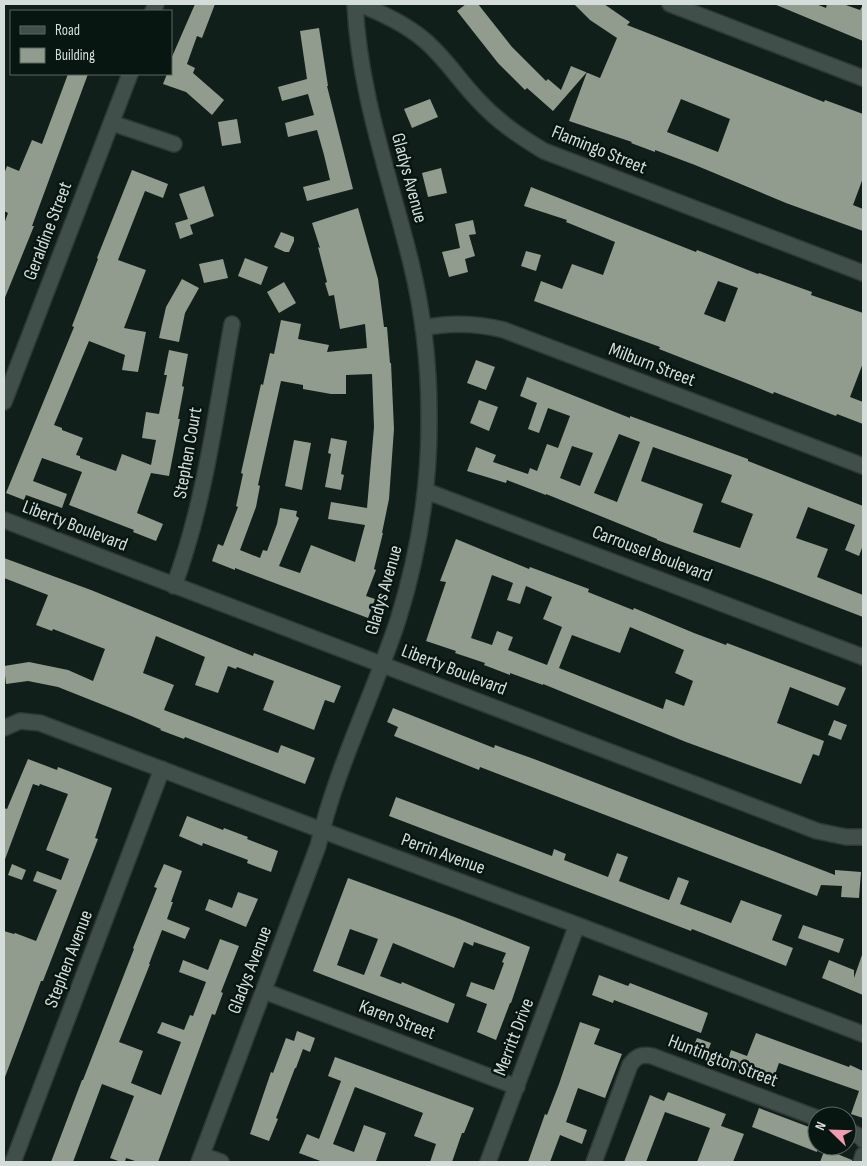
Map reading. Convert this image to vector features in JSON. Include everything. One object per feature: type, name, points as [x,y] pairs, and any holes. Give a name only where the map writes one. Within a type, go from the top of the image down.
[{"type":"street","name":"Gladys Avenue","points":[[201,1159],[318,846],[326,812],[397,622],[412,574],[426,491],[430,413],[428,370],[423,328],[411,264],[380,152],[365,89],[355,4]]},
{"type":"street","name":"Flamingo Street","points":[[359,4],[394,19],[423,39],[444,58],[475,98],[492,116],[517,135],[544,151],[863,273]]},
{"type":"street","points":[[670,4],[863,78]]},
{"type":"street","name":"Geraldine Street","points":[[4,402],[130,75]]},
{"type":"street","points":[[112,123],[174,144]]},
{"type":"street","name":"Milburn Street","points":[[423,328],[464,323],[504,330],[863,466]]},
{"type":"street","name":"Stephen Court","points":[[174,586],[198,512],[232,324]]},
{"type":"street","name":"Carrousel Boulevard","points":[[426,491],[863,656]]},
{"type":"street","name":"Liberty Boulevard","points":[[4,520],[817,831],[846,837],[863,837]]},
{"type":"street","name":"Perrin Avenue","points":[[6,726],[20,721],[40,722],[863,1034]]},
{"type":"street","name":"Stephen Avenue","points":[[13,1162],[162,769]]},
{"type":"street","name":"Merritt Drive","points":[[488,1162],[577,925]]},
{"type":"street","name":"Karen Street","points":[[264,991],[516,1087]]},
{"type":"street","name":"Huntington Street","points":[[594,1162],[630,1065],[634,1059],[644,1055],[652,1056],[807,1114]]},
{"type":"street","points":[[861,1162],[863,1154]]},
{"type":"street","points":[[201,1159],[220,1162]]},
{"type":"building","points":[[195,4],[215,4],[202,38],[197,36],[187,64],[195,68],[193,73],[224,100],[212,115],[186,92],[163,84],[167,75],[172,75],[172,57]]},
{"type":"building","points":[[466,4],[478,4],[512,47],[546,81],[548,79],[561,90],[571,66],[587,72],[553,111],[527,88],[525,90],[498,63],[457,11]]},
{"type":"building","points":[[574,4],[604,4],[630,22],[627,25],[824,102],[825,100],[863,114],[863,178],[853,205],[863,209],[863,231],[786,203],[655,150],[655,152],[632,142],[569,121],[587,73],[600,78],[617,38],[590,20]],"holes":[[[681,99],[730,119],[718,152],[667,132]]]},
{"type":"building","points":[[774,4],[816,4],[826,8],[827,4],[843,4],[860,10],[863,5],[863,41]]},
{"type":"building","points":[[319,28],[327,86],[353,189],[307,201],[303,187],[330,180],[317,130],[288,137],[285,123],[314,115],[308,94],[282,101],[278,87],[307,79],[300,31]]},
{"type":"building","points":[[68,75],[88,75],[32,226],[34,226],[4,300],[4,224],[8,213],[4,211],[4,174],[7,166],[19,171],[32,140],[42,144]]},
{"type":"building","points":[[430,99],[438,117],[412,128],[404,109]]},
{"type":"building","points":[[237,119],[241,143],[222,146],[218,122]]},
{"type":"building","points":[[441,168],[447,193],[428,197],[422,173]]},
{"type":"building","points":[[132,170],[168,184],[163,198],[145,191],[118,260],[146,270],[124,328],[146,332],[138,372],[122,370],[125,355],[89,341],[54,425],[83,438],[76,455],[80,456],[80,458],[116,471],[122,454],[151,465],[156,440],[142,438],[146,412],[159,414],[167,375],[164,375],[169,350],[188,354],[182,386],[184,387],[178,419],[180,419],[169,476],[151,473],[137,513],[163,524],[156,541],[133,532],[134,530],[69,505],[82,472],[42,458],[33,481],[67,494],[62,508],[26,495],[24,500],[6,493],[74,327],[72,326],[97,258]]},
{"type":"building","points":[[204,186],[214,216],[190,225],[193,234],[180,239],[175,223],[188,219],[179,194]]},
{"type":"building","points":[[531,187],[696,252],[697,250],[758,274],[812,292],[811,295],[863,313],[863,363],[850,397],[863,402],[863,424],[837,414],[836,416],[774,392],[773,394],[659,349],[660,347],[534,301],[541,281],[562,289],[572,264],[603,275],[615,242],[566,222],[567,220],[524,206]],"holes":[[[718,281],[738,288],[725,322],[704,314]]]},
{"type":"building","points":[[358,208],[378,279],[384,327],[387,327],[391,363],[394,429],[389,499],[374,569],[376,570],[366,596],[375,599],[368,618],[212,561],[218,544],[223,546],[238,507],[236,506],[243,474],[241,473],[261,384],[263,385],[270,353],[274,354],[281,320],[301,324],[298,339],[329,345],[327,352],[367,348],[365,324],[340,329],[334,295],[329,296],[325,283],[327,282],[318,247],[320,248],[312,223]],"holes":[[[372,374],[374,427],[367,508],[331,502],[328,519],[365,525],[355,562],[311,545],[300,573],[279,566],[299,518],[296,516],[297,511],[280,508],[277,524],[267,551],[263,550],[260,558],[240,550],[256,507],[260,486],[258,485],[281,381],[303,385],[303,389],[331,394],[346,394],[346,375]]]},
{"type":"building","points":[[473,220],[476,234],[469,235],[475,256],[465,259],[468,272],[449,277],[442,252],[460,248],[455,224]]},
{"type":"building","points":[[281,232],[294,237],[289,252],[274,247]]},
{"type":"building","points":[[526,251],[541,255],[536,271],[521,266]]},
{"type":"building","points":[[245,258],[268,267],[261,285],[238,276]]},
{"type":"building","points":[[223,259],[228,278],[204,283],[199,264]]},
{"type":"building","points":[[182,279],[199,288],[185,313],[179,342],[159,338],[166,307]]},
{"type":"building","points":[[284,282],[296,303],[279,313],[267,292]]},
{"type":"building","points":[[476,360],[495,367],[486,390],[467,383]]},
{"type":"building","points":[[527,377],[630,418],[630,416],[748,459],[748,461],[863,506],[863,545],[859,556],[845,550],[855,525],[808,507],[796,538],[828,549],[817,577],[863,595],[863,617],[657,540],[546,494],[507,480],[506,483],[467,471],[476,447],[496,455],[493,462],[528,474],[530,468],[537,471],[547,444],[558,448],[570,416],[548,408],[539,433],[528,429],[537,403],[520,396]],"holes":[[[619,434],[640,442],[617,502],[594,493]],[[572,446],[593,453],[580,486],[560,478]],[[653,447],[732,475],[721,502],[753,514],[740,548],[693,532],[703,504],[641,481]]]},
{"type":"building","points":[[479,400],[498,407],[489,431],[470,423]]},
{"type":"building","points":[[331,438],[347,441],[341,474],[344,475],[341,490],[325,487],[331,454],[328,453]]},
{"type":"building","points":[[294,440],[311,443],[302,490],[285,486]]},
{"type":"building","points":[[456,539],[529,569],[530,567],[589,589],[588,592],[633,610],[634,608],[694,633],[726,645],[727,643],[846,688],[838,706],[790,687],[777,723],[824,741],[819,756],[813,754],[801,784],[686,742],[543,684],[510,673],[510,675],[484,665],[485,663],[455,653],[456,651],[426,641],[446,582],[440,581]],"holes":[[[492,575],[513,583],[507,600],[520,604],[526,586],[552,597],[543,619],[562,627],[547,665],[508,650],[513,637],[497,631],[492,645],[471,638]],[[630,627],[684,650],[675,673],[693,681],[684,706],[666,699],[663,709],[559,668],[572,635],[620,653]]]},
{"type":"building","points":[[4,558],[91,590],[253,656],[254,653],[341,686],[334,703],[325,700],[314,730],[263,710],[274,681],[237,667],[236,669],[228,666],[218,693],[195,685],[205,657],[156,636],[143,673],[174,685],[164,710],[278,753],[281,745],[315,758],[305,784],[185,737],[184,739],[160,730],[131,716],[58,687],[28,681],[6,684],[4,666],[29,662],[68,670],[93,681],[105,649],[53,629],[52,631],[36,625],[48,595],[4,578]]},
{"type":"building","points":[[393,708],[494,748],[495,745],[534,759],[835,875],[835,870],[861,872],[859,898],[841,897],[842,886],[821,885],[817,896],[480,767],[479,770],[394,736],[398,727],[387,722]]},
{"type":"building","points":[[834,720],[847,725],[841,740],[828,735]]},
{"type":"building","points":[[28,759],[57,770],[58,767],[112,788],[95,838],[98,839],[5,1077],[4,931],[36,941],[57,890],[33,881],[37,871],[61,880],[69,859],[46,850],[68,794],[40,784],[39,786],[33,784],[4,862],[4,808],[7,809]]},
{"type":"building","points":[[396,797],[552,856],[554,849],[566,854],[564,860],[608,877],[617,853],[628,857],[619,881],[669,900],[678,877],[689,881],[680,904],[731,923],[741,900],[782,915],[772,940],[793,948],[786,966],[389,816]]},
{"type":"building","points":[[187,816],[223,830],[224,828],[248,837],[247,839],[278,851],[271,872],[247,863],[248,860],[203,843],[202,846],[179,836]]},
{"type":"building","points":[[12,864],[26,870],[22,880],[8,875]]},
{"type":"building","points":[[164,864],[182,871],[167,919],[190,928],[185,939],[162,930],[119,1042],[143,1051],[131,1083],[161,1095],[181,1042],[157,1033],[162,1022],[184,1030],[190,1015],[193,1016],[206,982],[179,972],[183,960],[208,970],[220,939],[239,946],[221,992],[223,993],[215,1015],[212,1014],[158,1162],[138,1162],[126,1158],[125,1162],[121,1162],[110,1158],[134,1096],[102,1084],[73,1162],[51,1162],[134,949],[157,888],[154,887]]},
{"type":"building","points":[[348,878],[530,947],[496,1040],[477,1032],[487,1004],[466,996],[471,982],[494,990],[506,953],[474,942],[473,946],[464,942],[454,968],[393,943],[380,976],[401,984],[402,982],[455,1004],[448,1023],[313,971]],"holes":[[[350,929],[378,939],[364,975],[337,965]]]},
{"type":"building","points":[[238,892],[258,899],[246,927],[205,910],[209,899],[232,908]]},
{"type":"building","points":[[803,925],[844,939],[839,953],[798,938]]},
{"type":"building","points":[[862,955],[863,995],[822,978],[829,960],[854,970],[854,978]]},
{"type":"building","points":[[599,975],[628,986],[630,983],[708,1013],[701,1033],[614,1000],[613,1003],[592,995]]},
{"type":"building","points":[[580,1022],[600,1029],[594,1044],[622,1054],[605,1098],[578,1088],[566,1122],[587,1130],[582,1144],[560,1135],[550,1162],[528,1162],[545,1114],[547,1115],[559,1084]]},
{"type":"building","points":[[297,1031],[315,1038],[310,1052],[303,1049],[269,1141],[250,1134],[271,1072],[273,1073],[286,1038],[294,1041]]},
{"type":"building","points":[[756,1033],[863,1071],[863,1118],[857,1116],[857,1106],[854,1106],[859,1091],[779,1063],[772,1083],[726,1066],[731,1050],[747,1056]]},
{"type":"building","points":[[697,1038],[711,1043],[705,1058],[691,1053]]},
{"type":"building","points":[[335,1057],[474,1108],[464,1133],[462,1133],[452,1162],[430,1162],[436,1144],[414,1136],[423,1113],[355,1087],[333,1144],[354,1152],[364,1125],[386,1133],[377,1162],[323,1162],[299,1153],[307,1134],[319,1139],[341,1081],[328,1076]]},
{"type":"building","points":[[668,1092],[726,1114],[721,1126],[744,1134],[733,1162],[697,1162],[710,1128],[665,1112],[646,1162],[624,1162],[650,1095],[664,1101]]},
{"type":"building","points":[[759,1108],[807,1126],[807,1148],[752,1127]]},
{"type":"building","points":[[822,1156],[842,1156],[852,1160],[852,1162],[820,1162]]}]
